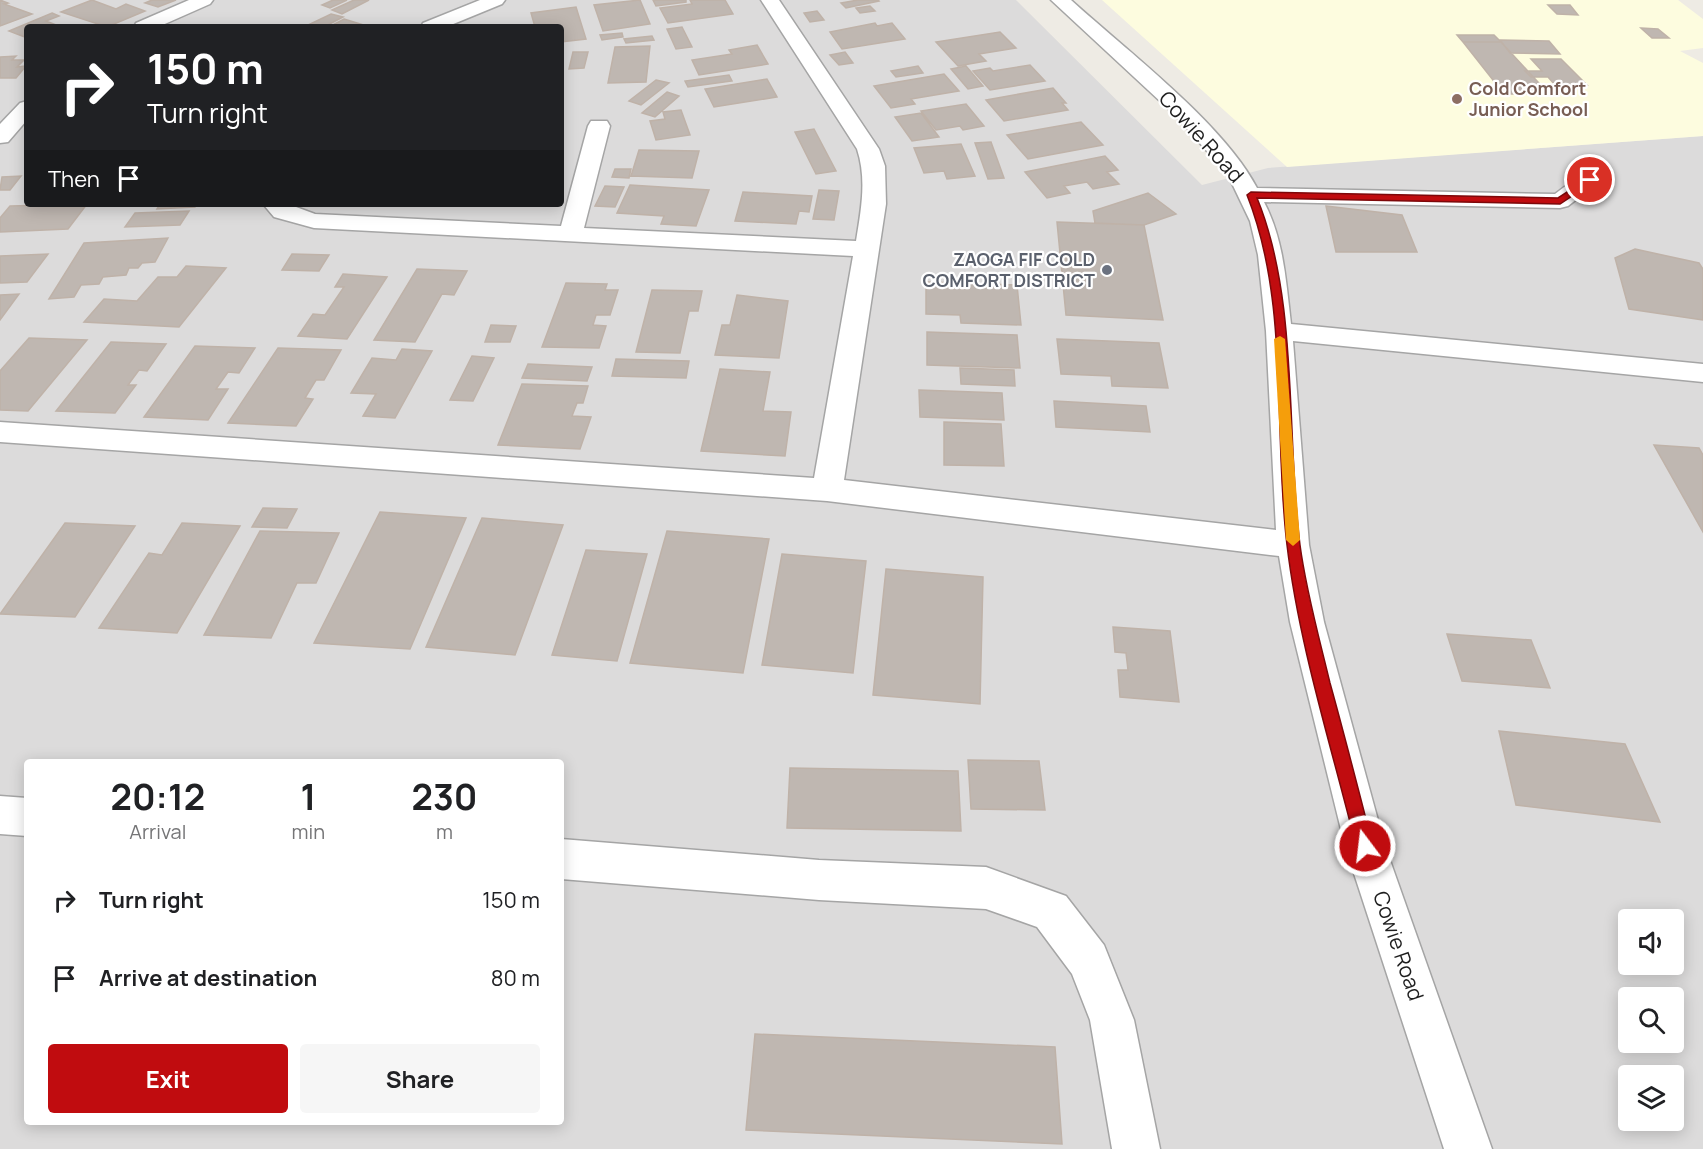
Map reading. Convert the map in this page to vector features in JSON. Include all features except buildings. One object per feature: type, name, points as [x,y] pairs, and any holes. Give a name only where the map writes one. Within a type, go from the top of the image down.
[{"type":"street","points":[[150,24],[204,0]]},
{"type":"street","points":[[437,24],[496,0]]},
{"type":"street","points":[[770,0],[859,132],[868,149],[875,185],[827,490]]},
{"type":"street","name":"Cowie Road","points":[[1060,0],[1183,112],[1238,171],[1262,221],[1270,255],[1279,331],[1293,545],[1307,622],[1365,846],[1467,1149]]},
{"type":"street","points":[[0,137],[24,110]]},
{"type":"street","points":[[571,233],[599,126]]},
{"type":"street","points":[[1251,195],[1560,201],[1590,180]]},
{"type":"street","points":[[278,207],[282,212],[314,221],[865,249]]},
{"type":"street","points":[[1279,331],[1703,373]]},
{"type":"street","points":[[0,432],[425,460],[827,490],[1293,545]]},
{"type":"street","points":[[0,815],[24,817]]},
{"type":"street","points":[[564,859],[819,880],[986,888],[1051,911],[1089,960],[1112,1020],[1126,1085],[1136,1149]]},
{"type":"shaded area","points":[[0,0],[1016,0],[1202,185],[1268,168],[1703,136],[1703,1149],[0,1149]]},
{"type":"shaded area","name":"Cold Comfort Junior School","points":[[1102,0],[1678,0],[1703,19],[1703,48],[1680,51],[1703,63],[1703,136],[1287,167]]},
{"type":"slow traffic","points":[[1280,339],[1293,540]]},
{"type":"place","name":"Cold Comfort Junior School","points":[[1457,99]]},
{"type":"place","name":"ZAOGA FIF COLD COMFORT DISTRICT","points":[[1107,270]]},
{"type":"route","points":[[1365,846],[1307,622],[1293,545],[1279,331],[1270,255],[1262,221],[1251,195],[1560,201],[1590,180]]}]
